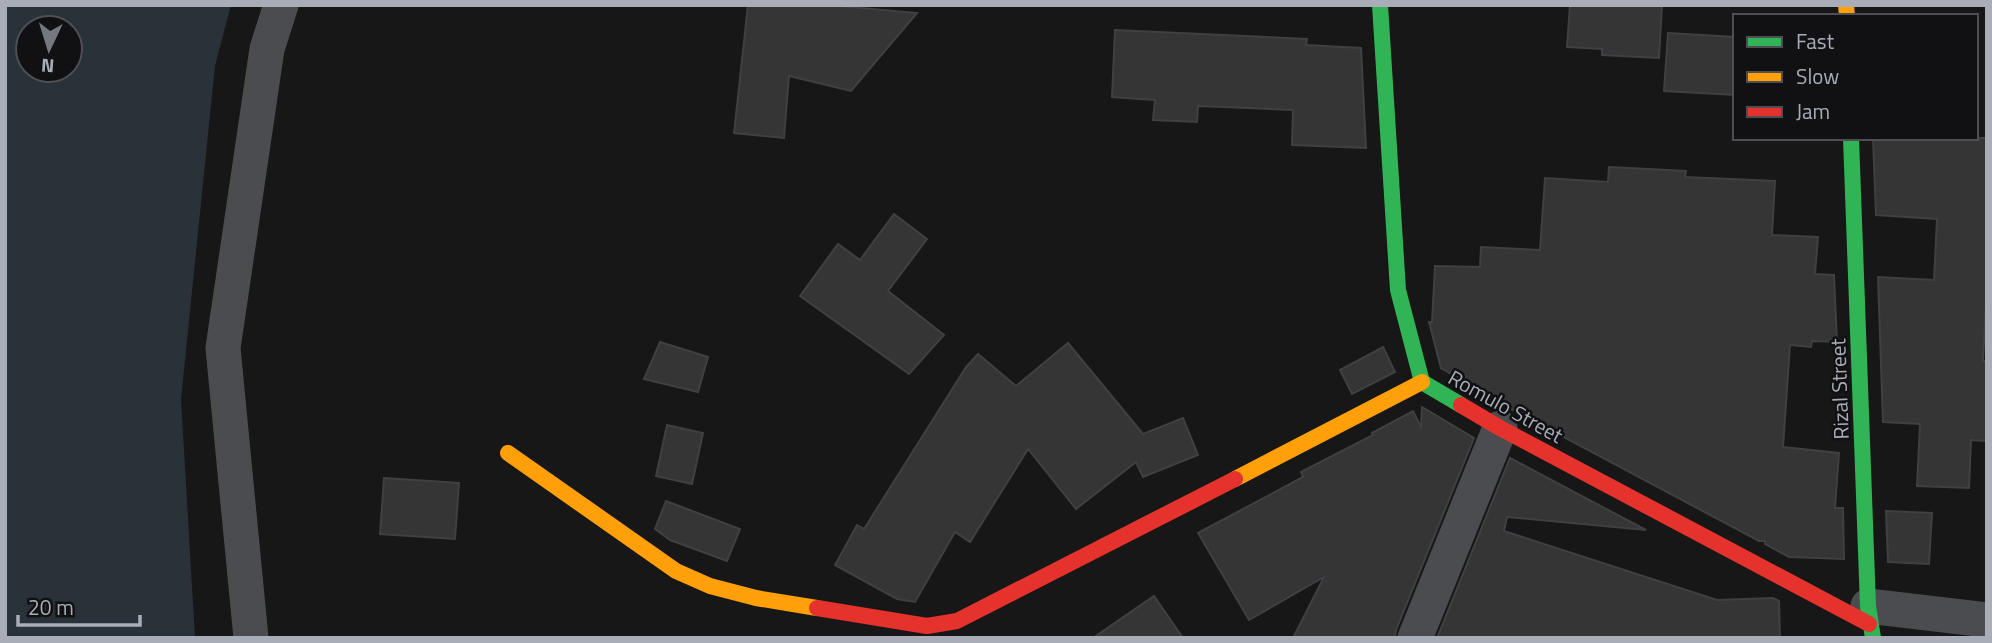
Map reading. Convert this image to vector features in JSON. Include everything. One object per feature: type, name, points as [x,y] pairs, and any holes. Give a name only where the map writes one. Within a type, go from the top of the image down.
[{"type":"street","points":[[251,638],[223,348],[267,48],[281,5]]},
{"type":"street","name":"Romulo Street","points":[[1380,5],[1398,290],[1422,382],[1500,428],[1870,622]]},
{"type":"street","name":"Rizal Street","points":[[1851,140],[1870,622]]},
{"type":"street","points":[[508,453],[676,571],[710,586],[756,598],[927,626],[957,621],[1007,597],[1422,382]]},
{"type":"street","points":[[1415,638],[1500,428]]},
{"type":"street","points":[[1870,622],[1987,620]]},
{"type":"shaded area","points":[[5,5],[231,5],[215,66],[181,399],[195,638],[5,638]]},
{"type":"building","points":[[748,5],[828,5],[917,13],[851,91],[789,76],[784,138],[734,133]]},
{"type":"building","points":[[1570,5],[1662,5],[1659,58],[1602,55],[1602,49],[1567,47]]},
{"type":"building","points":[[1115,30],[1307,39],[1306,45],[1361,48],[1366,148],[1292,145],[1293,110],[1198,106],[1197,122],[1153,120],[1155,100],[1112,97]]},
{"type":"building","points":[[1668,33],[1733,37],[1733,95],[1664,91]]},
{"type":"building","points":[[1987,138],[1987,283],[1983,361],[1987,361],[1987,441],[1971,440],[1969,488],[1917,486],[1920,424],[1883,422],[1878,277],[1934,280],[1937,219],[1876,215],[1873,140]]},
{"type":"building","points":[[1609,167],[1686,171],[1685,177],[1775,181],[1772,235],[1818,237],[1815,274],[1834,275],[1837,342],[1812,341],[1811,347],[1790,345],[1783,447],[1839,453],[1835,508],[1843,508],[1844,559],[1789,557],[1765,544],[1765,541],[1759,541],[1511,409],[1441,368],[1429,322],[1432,322],[1435,266],[1480,267],[1481,247],[1540,250],[1545,178],[1608,182]]},
{"type":"building","points":[[894,214],[927,239],[888,291],[944,335],[909,374],[800,296],[838,244],[860,260]]},
{"type":"building","points":[[660,342],[708,357],[698,392],[644,379]]},
{"type":"building","points":[[1068,343],[1143,434],[1183,418],[1198,455],[1143,477],[1136,462],[1076,509],[1028,449],[970,542],[955,532],[915,602],[897,599],[835,565],[857,525],[864,529],[966,367],[978,354],[1016,386]]},
{"type":"building","points":[[1383,347],[1395,372],[1352,394],[1340,370]]},
{"type":"building","points":[[1422,407],[1474,438],[1395,638],[1293,638],[1324,577],[1249,620],[1198,533],[1303,477],[1301,472],[1413,411],[1421,427]]},
{"type":"building","points":[[667,425],[703,433],[692,484],[656,476]]},
{"type":"building","points":[[1510,458],[1646,530],[1507,517],[1504,531],[1717,600],[1773,598],[1779,601],[1780,638],[1437,638]]},
{"type":"building","points":[[384,478],[459,483],[455,539],[380,534]]},
{"type":"building","points":[[666,501],[740,529],[727,561],[670,540],[655,529]]},
{"type":"building","points":[[1886,511],[1932,513],[1929,564],[1888,562]]},
{"type":"building","points":[[1154,596],[1183,638],[1093,638]]},
{"type":"traffic: fast","points":[[1380,5],[1398,290],[1422,382],[1461,405]]},
{"type":"traffic: fast","points":[[1851,140],[1868,606],[1873,638]]},
{"type":"traffic: slow","points":[[1846,5],[1847,14]]},
{"type":"traffic: slow","points":[[1235,479],[1422,382]]},
{"type":"traffic: slow","points":[[508,453],[676,571],[710,586],[756,598],[817,608]]},
{"type":"traffic: jam","points":[[1461,405],[1869,624]]},
{"type":"traffic: jam","points":[[817,608],[927,626],[957,621],[1235,479]]}]
